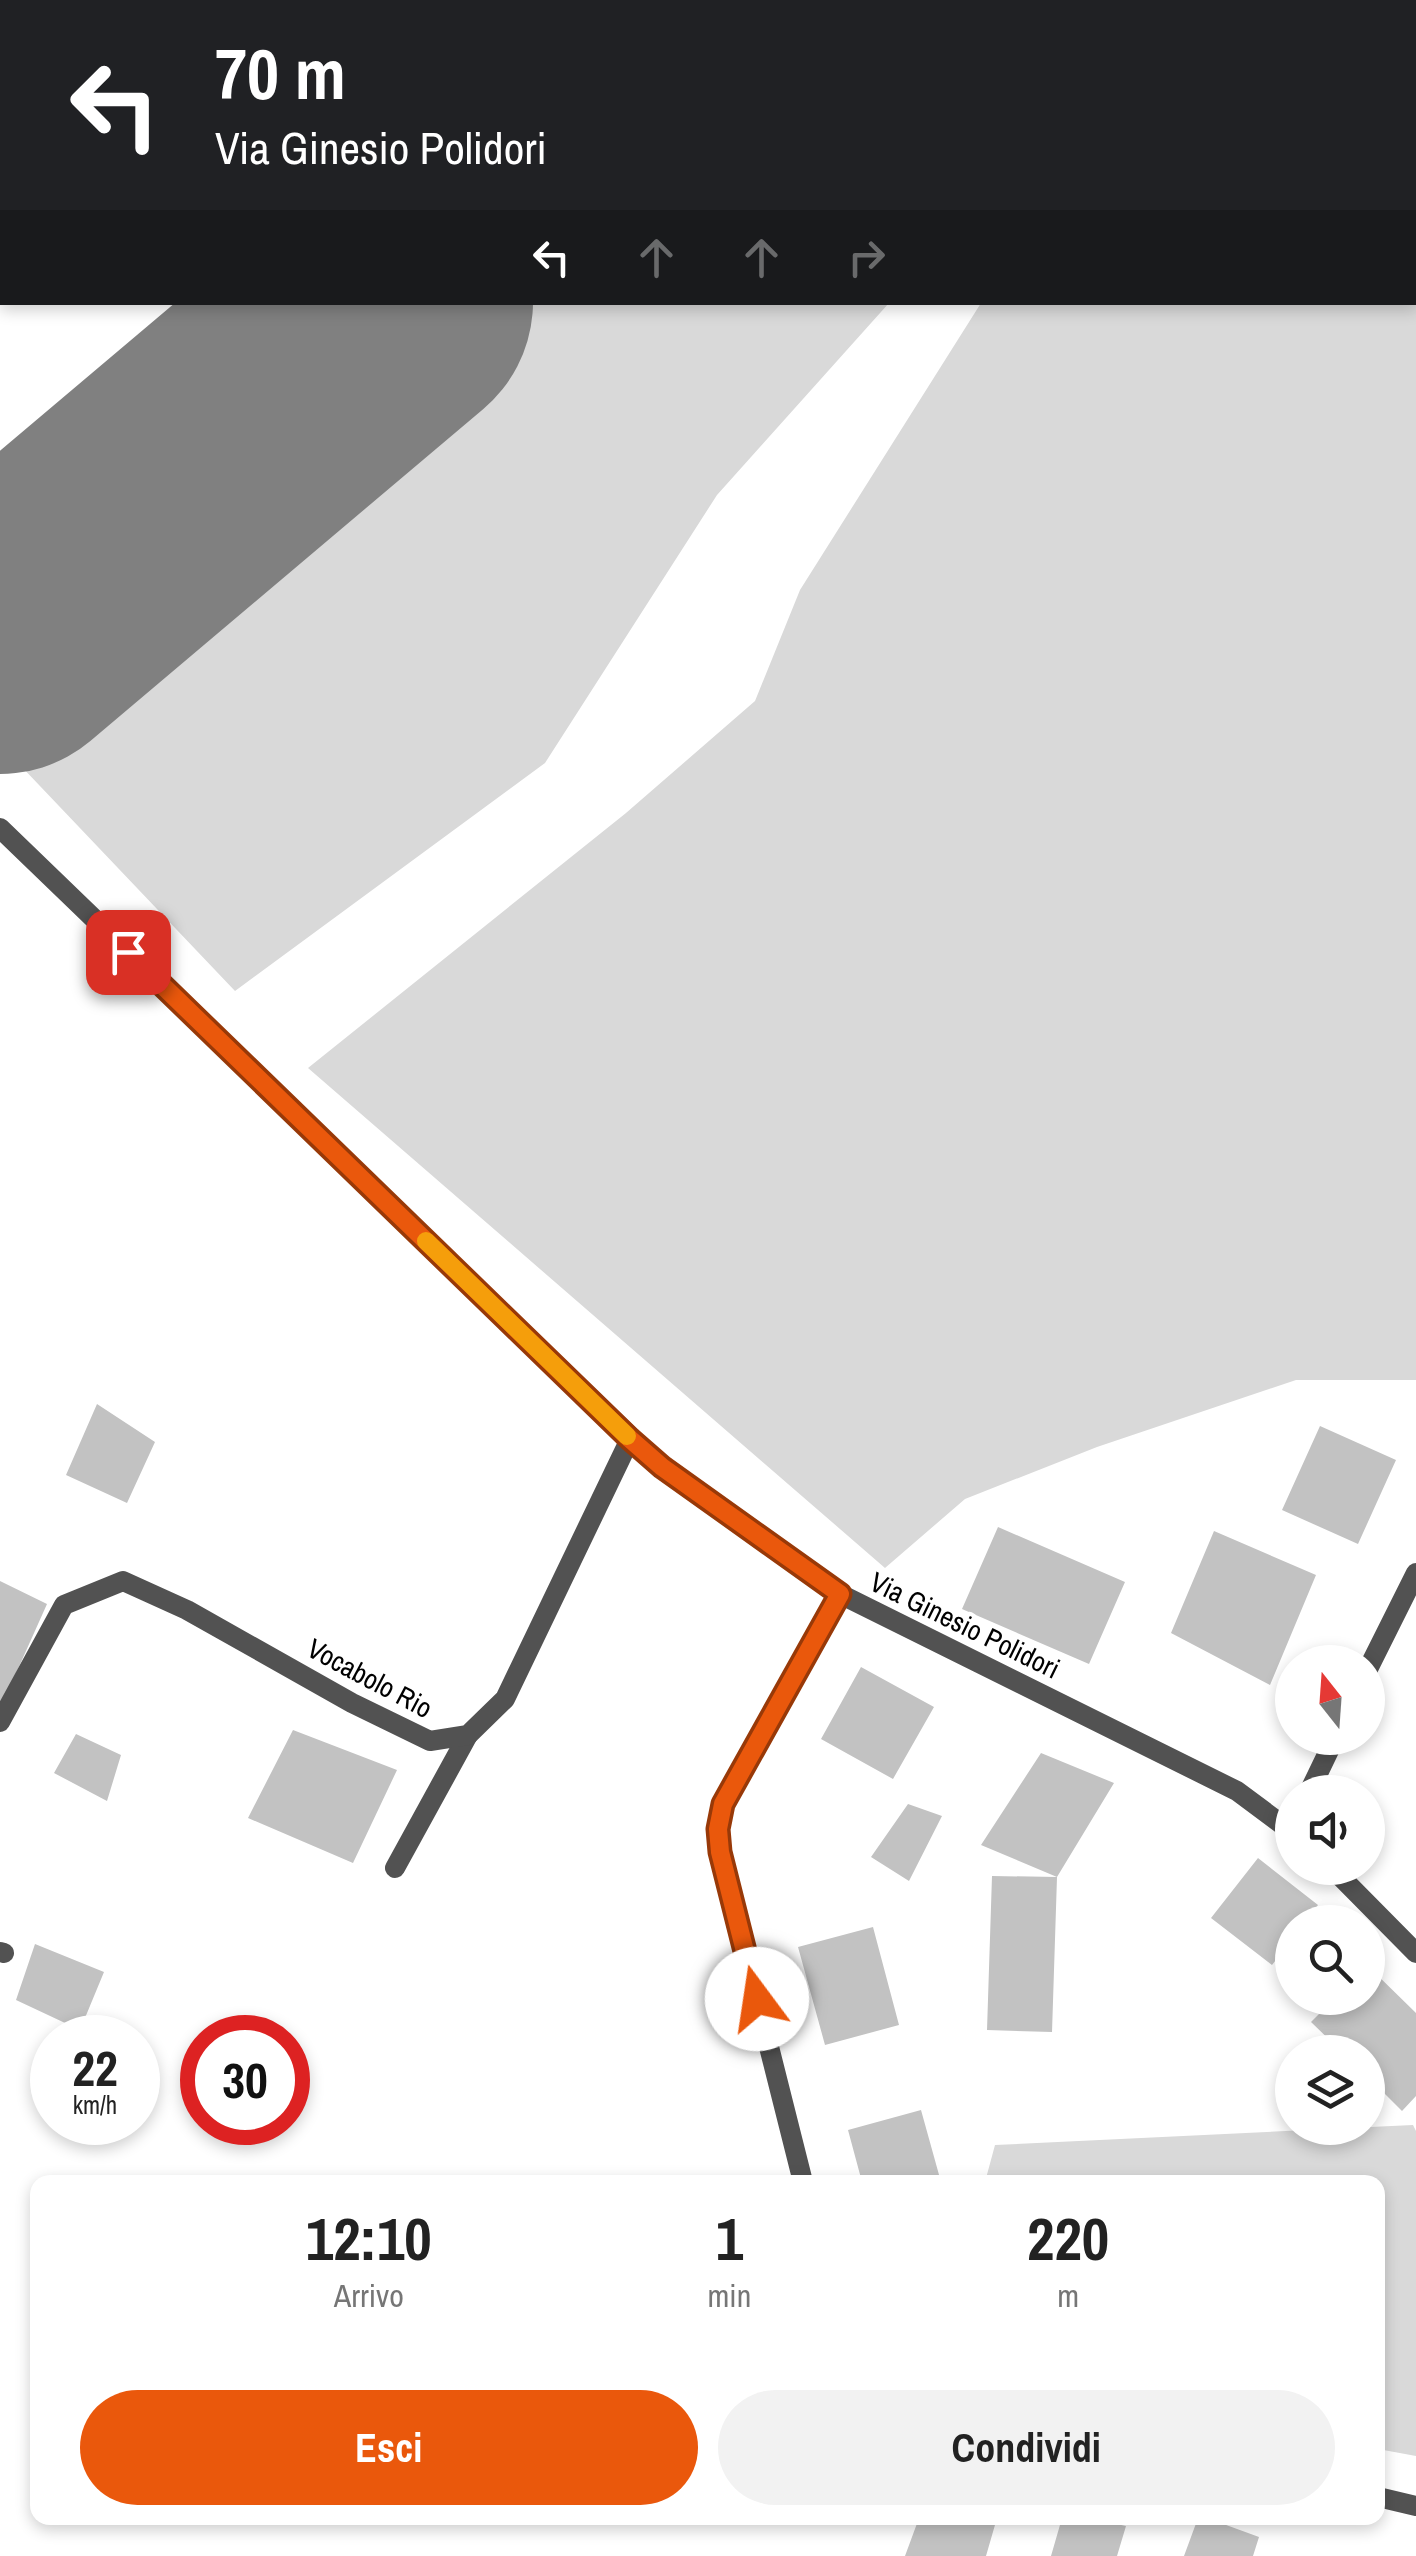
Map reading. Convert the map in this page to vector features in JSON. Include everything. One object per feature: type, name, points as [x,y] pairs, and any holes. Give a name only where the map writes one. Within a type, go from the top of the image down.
[{"type":"street","name":"Via Ginesio Polidori","points":[[0,828],[662,1467],[840,1594],[1237,1790],[1275,1818]]},
{"type":"street","points":[[395,1868],[468,1736],[505,1700],[630,1439]]},
{"type":"street","points":[[1380,1645],[1416,1573]]},
{"type":"street","name":"Vocabolo Rio","points":[[0,1722],[64,1605],[123,1581],[187,1610],[352,1703],[430,1741],[468,1736]]},
{"type":"street","points":[[801,2175],[720,1852],[718,1829],[723,1804],[840,1594]]},
{"type":"street","points":[[1349,1885],[1416,1953]]},
{"type":"street","points":[[1385,2499],[1416,2506]]},
{"type":"shaded area","points":[[271,305],[887,305],[717,495],[545,763],[235,991],[0,744],[0,535]]},
{"type":"shaded area","points":[[980,305],[1416,305],[1416,1380],[1296,1380],[1097,1447],[965,1499],[885,1568],[308,1068],[626,813],[755,701],[800,590]]},
{"type":"shaded area","points":[[1413,2125],[1416,2456],[1385,2450],[1385,2175],[987,2175],[995,2145],[1275,2132],[1275,2145],[1385,2145],[1385,2126]]},
{"type":"building","points":[[97,1404],[155,1442],[127,1503],[66,1475]]},
{"type":"building","points":[[1320,1426],[1396,1460],[1358,1544],[1282,1510]]},
{"type":"building","points":[[998,1527],[1125,1582],[1089,1664],[962,1609]]},
{"type":"building","points":[[1214,1531],[1316,1575],[1287,1645],[1275,1645],[1275,1673],[1270,1685],[1171,1633]]},
{"type":"building","points":[[0,1581],[47,1604],[0,1709]]},
{"type":"building","points":[[861,1667],[934,1707],[893,1779],[821,1739]]},
{"type":"building","points":[[293,1730],[397,1770],[353,1863],[248,1818]]},
{"type":"building","points":[[76,1734],[121,1755],[107,1801],[54,1773]]},
{"type":"building","points":[[1041,1753],[1114,1783],[1057,1877],[981,1845]]},
{"type":"building","points":[[908,1804],[942,1816],[909,1881],[871,1857]]},
{"type":"building","points":[[1258,1858],[1275,1871],[1275,1885],[1292,1885],[1318,1905],[1275,1905],[1272,1965],[1211,1918]]},
{"type":"building","points":[[992,1876],[1057,1877],[1052,2032],[987,2030]]},
{"type":"building","points":[[873,1927],[899,2025],[825,2045],[798,1947]]},
{"type":"building","points":[[35,1944],[104,1972],[86,2015],[48,2015],[16,2000]]},
{"type":"building","points":[[1385,1983],[1416,2013],[1416,2096],[1402,2111],[1385,2094],[1385,2035],[1324,2035],[1311,2022],[1318,2015],[1385,2015]]},
{"type":"building","points":[[921,2110],[939,2175],[860,2175],[848,2130]]},
{"type":"building","points":[[916,2525],[995,2525],[986,2556],[905,2556]]},
{"type":"building","points":[[1060,2525],[1126,2526],[1117,2556],[1051,2556]]},
{"type":"building","points":[[1195,2525],[1226,2525],[1259,2537],[1253,2556],[1184,2556]]},
{"type":"runway","points":[[0,634],[389,305]]},
{"type":"slow traffic","points":[[426,1241],[627,1436]]},
{"type":"route","points":[[128,952],[630,1439],[662,1467],[840,1594],[723,1804],[718,1829],[720,1852],[757,1999]]}]
